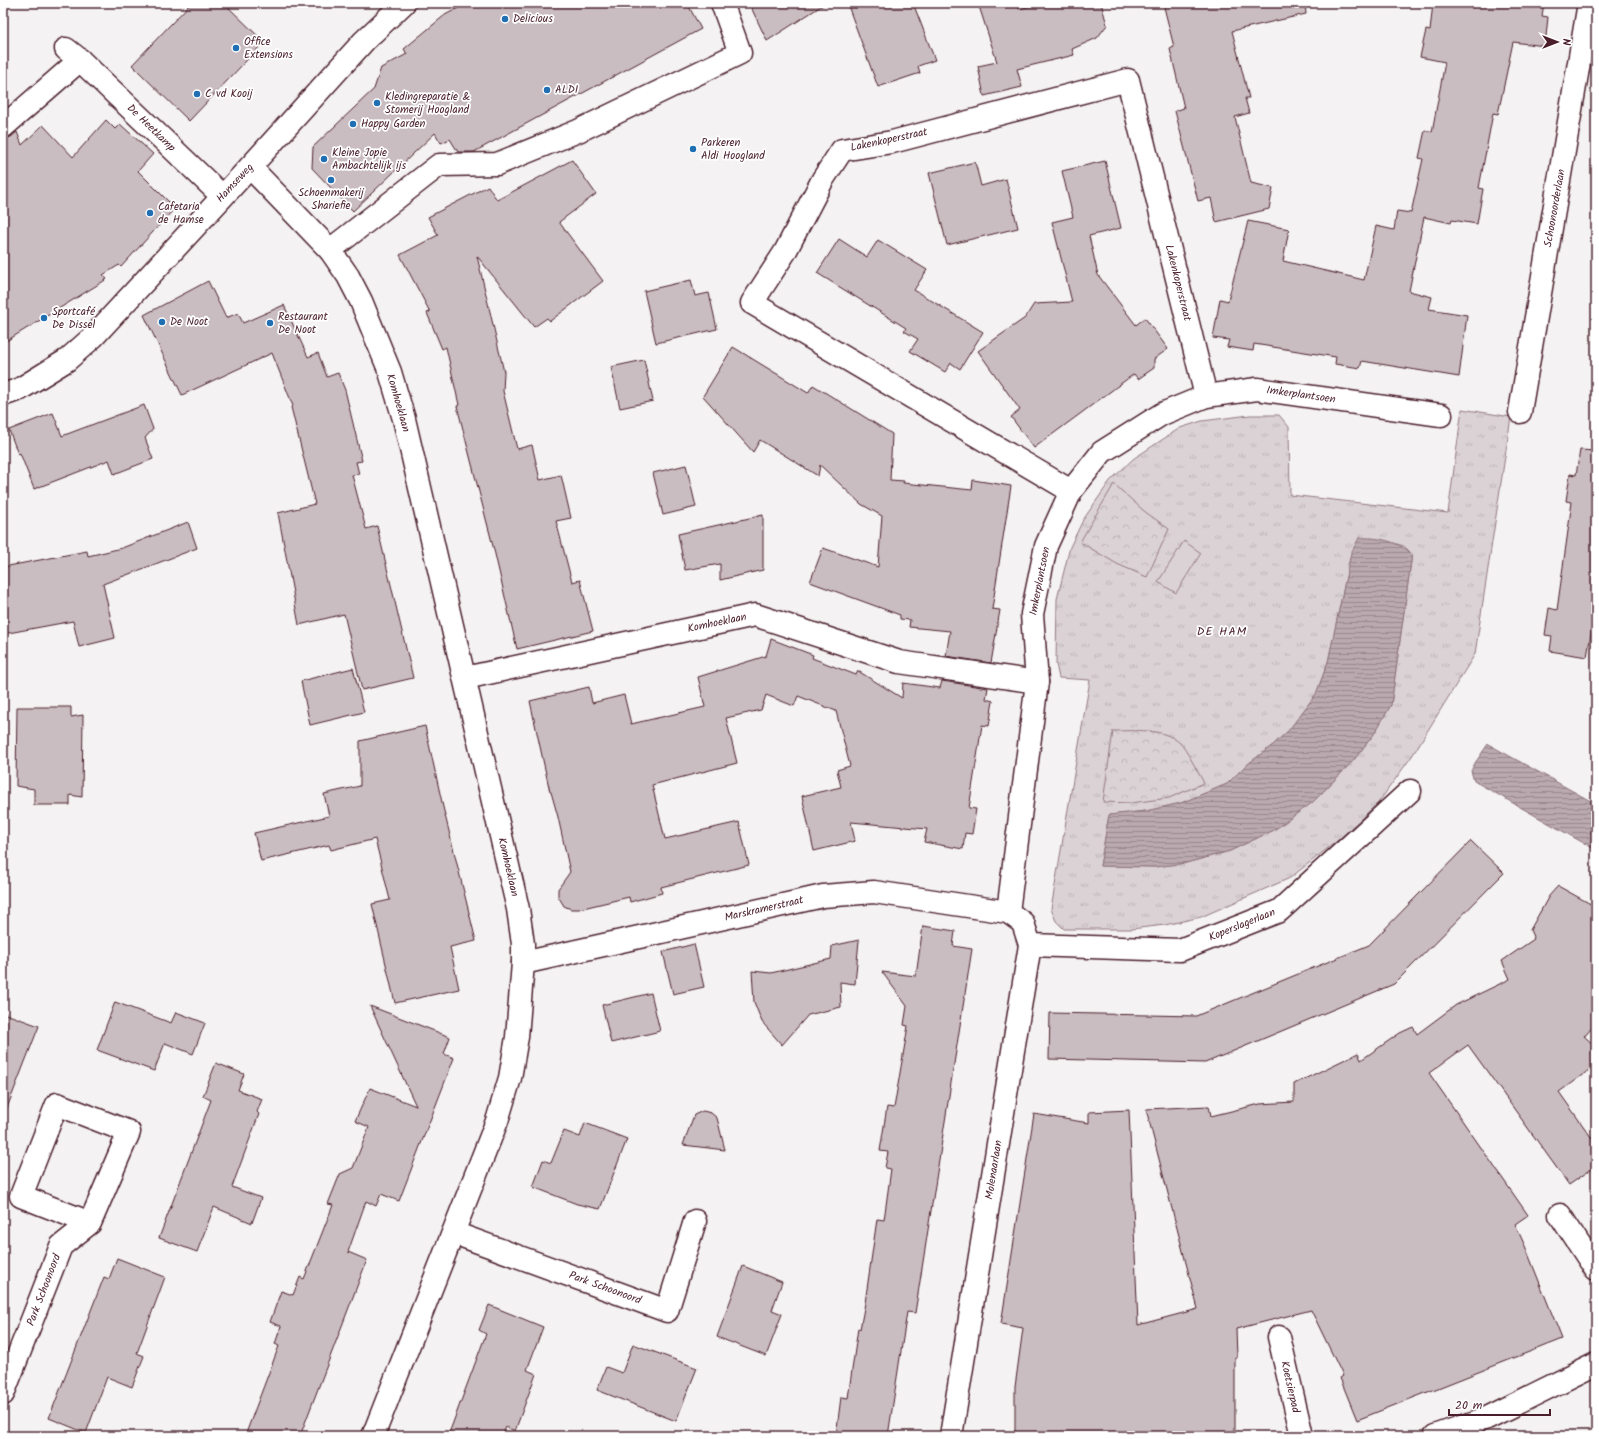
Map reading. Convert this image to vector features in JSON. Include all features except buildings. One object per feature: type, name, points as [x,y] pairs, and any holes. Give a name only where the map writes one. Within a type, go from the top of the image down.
[{"type":"street","name":"Hamseweg","points":[[3,395],[26,385],[68,360],[93,337],[364,41],[404,3]]},
{"type":"street","points":[[330,250],[439,166],[497,164],[578,131],[740,53],[722,3]]},
{"type":"street","name":"Schoonoorderlaan","points":[[1520,412],[1589,3]]},
{"type":"street","name":"De Heetkamp","points":[[3,127],[73,54],[222,196]]},
{"type":"street","name":"Lakenkoperstraat","points":[[1071,492],[752,303],[785,252],[823,179],[842,150],[892,142],[1128,80],[1206,396]]},
{"type":"street","name":"Komhoeklaan","points":[[250,167],[330,250],[348,276],[361,301],[390,372],[404,419],[518,909],[523,944],[523,963]]},
{"type":"street","name":"Imkerplantsoen","points":[[1008,912],[1037,682],[1032,614],[1046,546],[1071,492],[1102,452],[1162,414],[1206,396],[1257,389],[1441,415]]},
{"type":"street","name":"Komhoeklaan","points":[[465,678],[756,615],[899,662],[1037,682]]},
{"type":"street","name":"Koperslagerlaan","points":[[1030,945],[1180,950],[1279,911],[1410,791]]},
{"type":"street","name":"Marskramerstraat","points":[[523,963],[823,896],[874,892],[1008,912]]},
{"type":"street","name":"Molenaarlaan","points":[[951,1436],[1030,945],[1023,923],[1008,912]]},
{"type":"street","points":[[373,1436],[497,1121],[510,1078],[517,1037],[523,963]]},
{"type":"street","name":"Park Schoonoord","points":[[3,1394],[61,1246],[90,1223],[129,1132],[57,1104],[22,1196],[90,1223]]},
{"type":"street","points":[[1560,1215],[1596,1270]]},
{"type":"street","name":"Park Schoonoord","points":[[454,1233],[667,1311],[695,1222]]},
{"type":"street","name":"Koetsierpad","points":[[1278,1337],[1302,1436]]},
{"type":"street","points":[[1435,1436],[1487,1418],[1596,1364]]},
{"type":"green space","points":[[1462,409],[1511,417],[1475,654],[1412,756],[1378,803],[1337,841],[1290,878],[1201,917],[1165,925],[1131,929],[1064,929],[1056,921],[1051,909],[1090,680],[1059,678],[1056,664],[1057,599],[1070,547],[1083,520],[1110,481],[1133,459],[1180,428],[1202,421],[1250,415],[1279,415],[1289,427],[1290,495],[1448,513]],"holes":[[[1371,538],[1404,546],[1412,554],[1391,705],[1374,734],[1353,761],[1313,802],[1274,830],[1230,851],[1186,863],[1154,867],[1100,866],[1109,815],[1146,811],[1181,803],[1227,784],[1244,767],[1273,745],[1289,730],[1316,694],[1328,662],[1351,553]]]},
{"type":"green space","points":[[1114,484],[1144,511],[1169,529],[1147,577],[1117,564],[1080,542]]},
{"type":"green space","points":[[1184,541],[1201,553],[1176,593],[1158,582]]},
{"type":"green space","points":[[1113,731],[1157,732],[1173,738],[1183,746],[1204,783],[1169,798],[1131,803],[1103,802]]},
{"type":"shaded area","points":[[1359,538],[1380,539],[1394,543],[1412,554],[1391,705],[1374,734],[1353,761],[1313,802],[1274,830],[1230,851],[1186,863],[1155,867],[1100,866],[1109,815],[1146,811],[1181,803],[1227,784],[1244,767],[1273,745],[1289,730],[1316,694],[1328,662],[1351,553]]},
{"type":"shaded area","points":[[1488,744],[1596,804],[1596,850],[1474,781],[1471,771]]},
{"type":"place","name":"Delicious","points":[[505,19]]},
{"type":"place","name":"Office Extensions","points":[[236,48]]},
{"type":"place","name":"ALDI","points":[[547,90]]},
{"type":"place","name":"C vd Kooij","points":[[197,94]]},
{"type":"place","name":"Kledingreparatie & Stomerij Hoogland","points":[[377,103]]},
{"type":"place","name":"Happy Garden","points":[[353,124]]},
{"type":"place","name":"Parkeren Aldi Hoogland","points":[[693,149]]},
{"type":"place","name":"Kleine Jopie Ambachtelijk ijs","points":[[324,159]]},
{"type":"place","name":"Schoenmakerij Shariefie","points":[[331,180]]},
{"type":"place","name":"Cafetaria de Hamse","points":[[150,213]]},
{"type":"place","name":"Sportcafé De Dissel","points":[[44,318]]},
{"type":"place","name":"De Noot","points":[[162,322]]},
{"type":"place","name":"Restaurant De Noot","points":[[270,323]]},
{"type":"district","name":"DE HAM","points":[[1222,631]]}]
